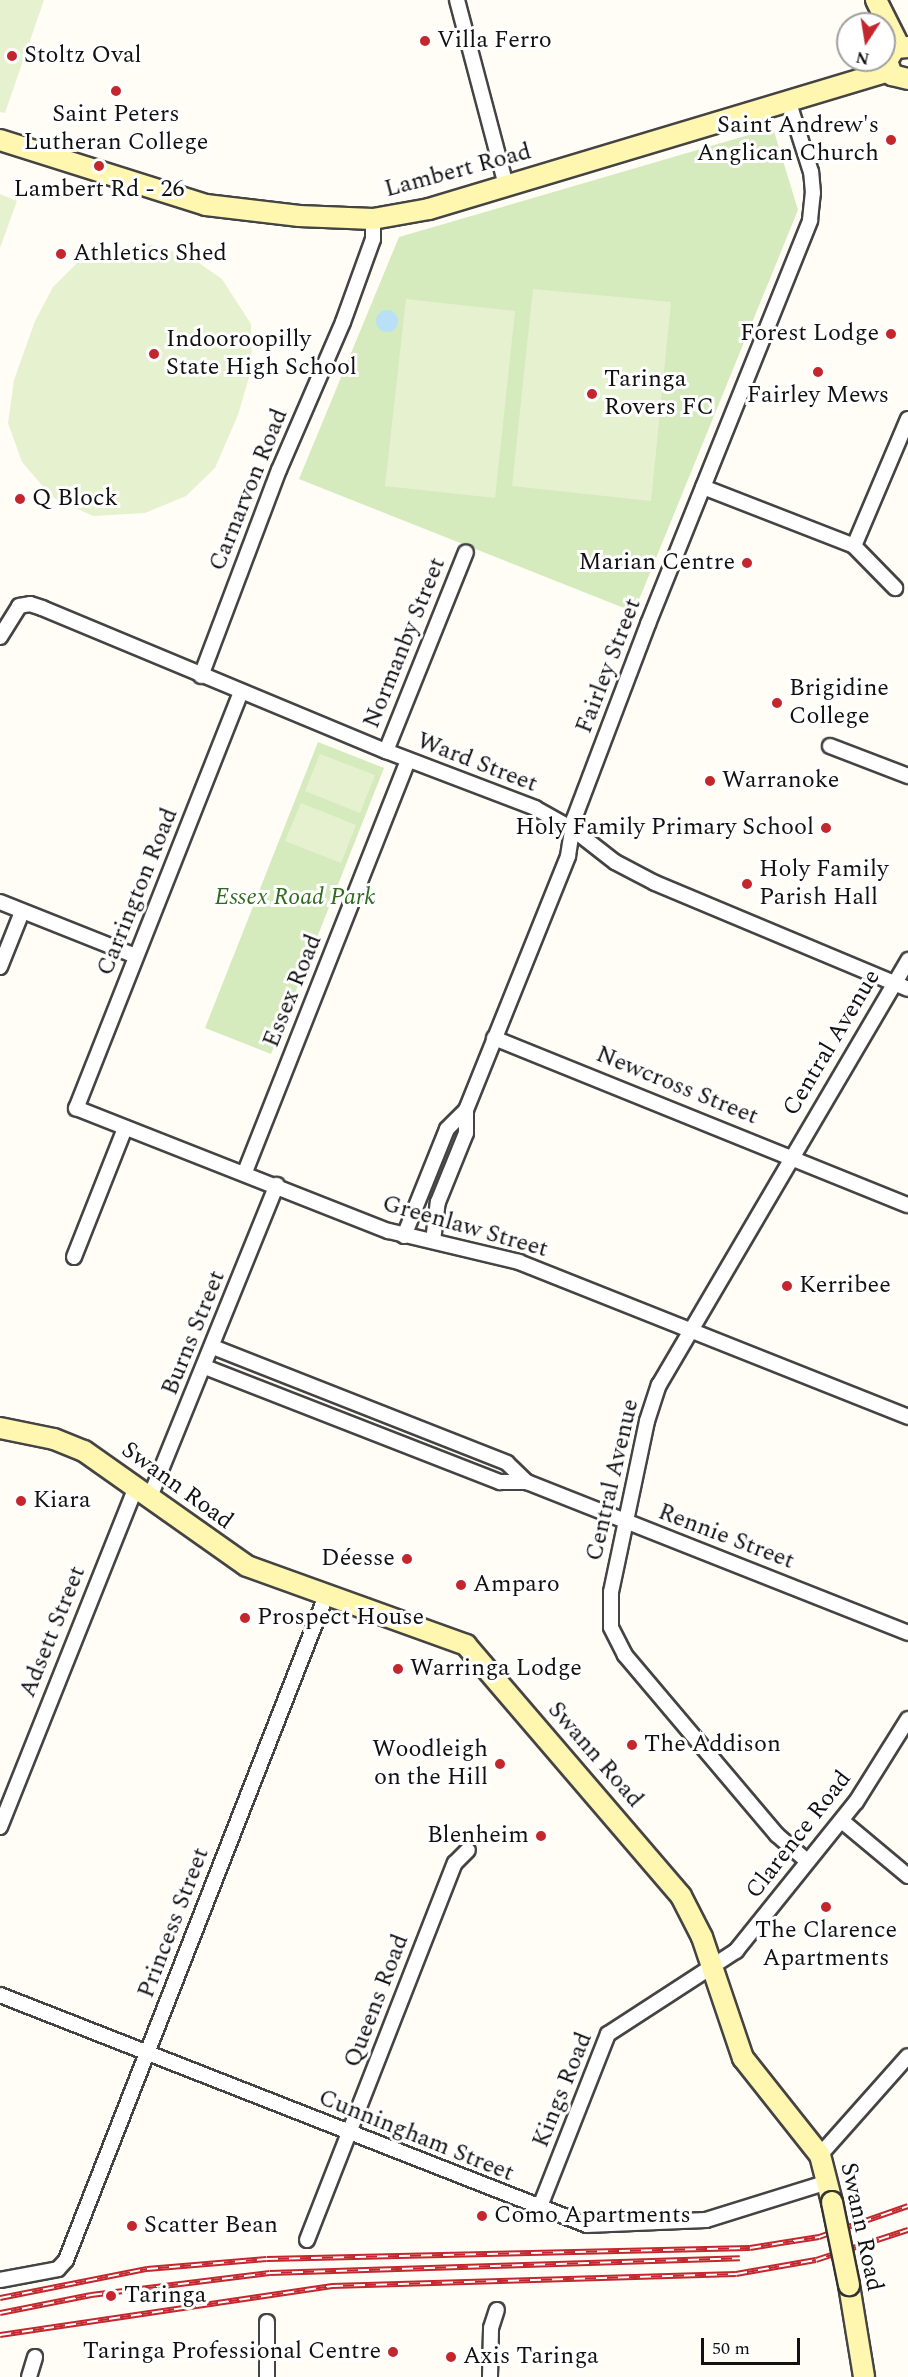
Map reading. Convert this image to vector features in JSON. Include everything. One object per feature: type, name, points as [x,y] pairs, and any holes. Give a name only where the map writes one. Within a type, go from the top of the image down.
[{"type":"main road","points":[[876,0],[904,46]]},
{"type":"main road","name":"Lambert Road","points":[[0,140],[206,205],[298,216],[373,219],[429,209],[882,72]]},
{"type":"main road","points":[[891,72],[897,78],[908,79]]},
{"type":"main road","name":"Swann Road","points":[[0,1428],[72,1444],[247,1566],[466,1645],[670,1881],[695,1921],[743,2058],[820,2155],[828,2182],[849,2285],[864,2377]]},
{"type":"street","points":[[456,0],[506,186]]},
{"type":"street","name":"Fairley Street","points":[[433,1241],[438,1202],[466,1133],[466,1110],[568,856],[574,819],[812,211],[811,172],[788,100]]},
{"type":"street","name":"Carnarvon Road","points":[[201,676],[279,470],[343,322],[372,239],[373,219]]},
{"type":"street","points":[[854,546],[908,419]]},
{"type":"street","points":[[704,487],[854,546],[896,588]]},
{"type":"street","name":"Normanby Street","points":[[386,751],[466,552]]},
{"type":"street","name":"Ward Street","points":[[0,637],[19,606],[30,604],[42,608],[201,676],[408,760],[535,808],[574,830],[615,862],[655,883],[908,989]]},
{"type":"street","name":"Carrington Road","points":[[76,1108],[241,692]]},
{"type":"street","points":[[830,746],[908,776]]},
{"type":"street","name":"Essex Road","points":[[245,1172],[408,760]]},
{"type":"street","points":[[2,908],[22,912],[136,956]]},
{"type":"street","points":[[0,967],[22,912]]},
{"type":"street","name":"Central Avenue","points":[[807,1861],[777,1835],[620,1648],[612,1630],[609,1606],[625,1521],[653,1399],[790,1156],[908,960]]},
{"type":"street","name":"Newcross Street","points":[[494,1038],[908,1205]]},
{"type":"street","name":"Greenlaw Street","points":[[76,1108],[245,1172],[404,1236],[519,1262],[690,1333],[908,1417]]},
{"type":"street","name":"Fairley Street","points":[[404,1236],[447,1129],[466,1110]]},
{"type":"street","points":[[74,1257],[125,1128]]},
{"type":"street","name":"Burns Street","points":[[143,1492],[205,1367],[278,1185]]},
{"type":"street","name":"Rennie Street","points":[[213,1347],[507,1463],[527,1482]]},
{"type":"street","name":"Rennie Street","points":[[205,1367],[500,1482],[527,1482],[908,1633]]},
{"type":"street","name":"Adsett Street","points":[[0,1827],[143,1492]]},
{"type":"street","name":"Princess Street","points":[[0,2280],[62,2265],[326,1596]]},
{"type":"street","name":"Clarence Road","points":[[711,1966],[736,1951],[807,1861],[842,1821],[908,1719]]},
{"type":"street","points":[[842,1821],[908,1876]]},
{"type":"street","name":"Queens Road","points":[[307,2240],[455,1863],[468,1850]]},
{"type":"street","name":"Kings Road","points":[[539,2209],[608,2034],[711,1966]]},
{"type":"street","name":"Cunningham Street","points":[[0,1995],[539,2209],[598,2226],[706,2220],[828,2182]]},
{"type":"street","points":[[820,2155],[908,2056]]},
{"type":"street","points":[[490,2377],[491,2328],[497,2310]]},
{"type":"street","points":[[267,2322],[267,2377]]},
{"type":"street","points":[[29,2377],[35,2357]]},
{"type":"green space","name":"Stoltz Oval","points":[[0,0],[44,0],[5,113],[0,112]]},
{"type":"green space","points":[[773,128],[798,210],[634,612],[299,479],[399,237]]},
{"type":"green space","points":[[0,194],[17,201],[0,248]]},
{"type":"green space","points":[[151,245],[189,256],[222,279],[251,324],[252,367],[238,415],[215,468],[186,496],[145,513],[93,516],[52,497],[22,462],[8,423],[14,380],[35,321],[53,287],[80,260],[109,248]]},
{"type":"green space","name":"Taringa Rovers FC","points":[[533,289],[671,302],[651,501],[512,486]]},
{"type":"green space","points":[[406,299],[515,311],[495,498],[385,486]]},
{"type":"green space","name":"Essex Road Park","points":[[318,742],[384,768],[271,1054],[205,1028]]},
{"type":"green space","points":[[320,754],[375,775],[360,813],[305,791]]},
{"type":"green space","points":[[301,803],[356,825],[341,863],[285,841]]},
{"type":"water","points":[[387,310],[395,313],[398,321],[395,329],[387,332],[379,329],[376,321],[379,313]]},
{"type":"railway","points":[[0,2298],[147,2269],[267,2259],[750,2248],[819,2237],[908,2206]]},
{"type":"railway","points":[[0,2335],[332,2286],[736,2274],[816,2260],[908,2230]]},
{"type":"railway","points":[[0,2313],[91,2295],[270,2273],[740,2258]]},
{"type":"place","name":"Villa Ferro","points":[[425,41]]},
{"type":"place","name":"Stoltz Oval","points":[[12,56]]},
{"type":"place","name":"Saint Peters Lutheran College","points":[[116,91]]},
{"type":"place","name":"Saint Andrew's Anglican Church","points":[[891,140]]},
{"type":"place","name":"Lambert Rd - 26","points":[[99,166]]},
{"type":"place","name":"Athletics Shed","points":[[61,254]]},
{"type":"place","name":"Forest Lodge","points":[[891,334]]},
{"type":"place","name":"Indooroopilly State High School","points":[[154,354]]},
{"type":"place","name":"Fairley Mews","points":[[818,372]]},
{"type":"place","name":"Taringa Rovers FC","points":[[592,394]]},
{"type":"place","name":"Q Block","points":[[20,499]]},
{"type":"place","name":"Marian Centre","points":[[747,563]]},
{"type":"place","name":"Brigidine College","points":[[777,703]]},
{"type":"place","name":"Warranoke","points":[[710,781]]},
{"type":"place","name":"Holy Family Primary School","points":[[826,828]]},
{"type":"place","name":"Holy Family Parish Hall","points":[[747,884]]},
{"type":"place","name":"Kerribee","points":[[787,1286]]},
{"type":"place","name":"Kiara","points":[[21,1501]]},
{"type":"place","name":"Déesse","points":[[407,1559]]},
{"type":"place","name":"Amparo","points":[[461,1585]]},
{"type":"place","name":"Prospect House","points":[[245,1618]]},
{"type":"place","name":"Warringa Lodge","points":[[398,1669]]},
{"type":"place","name":"The Addison","points":[[632,1745]]},
{"type":"place","name":"Woodleigh on the Hill","points":[[500,1764]]},
{"type":"place","name":"Blenheim","points":[[541,1836]]},
{"type":"place","name":"The Clarence Apartments","points":[[826,1907]]},
{"type":"place","name":"Como Apartments","points":[[482,2216]]},
{"type":"place","name":"Scatter Bean","points":[[132,2226]]},
{"type":"place","name":"Taringa","points":[[111,2296]]},
{"type":"place","name":"Taringa Professional Centre","points":[[393,2352]]},
{"type":"place","name":"Axis Taringa","points":[[451,2357]]}]
